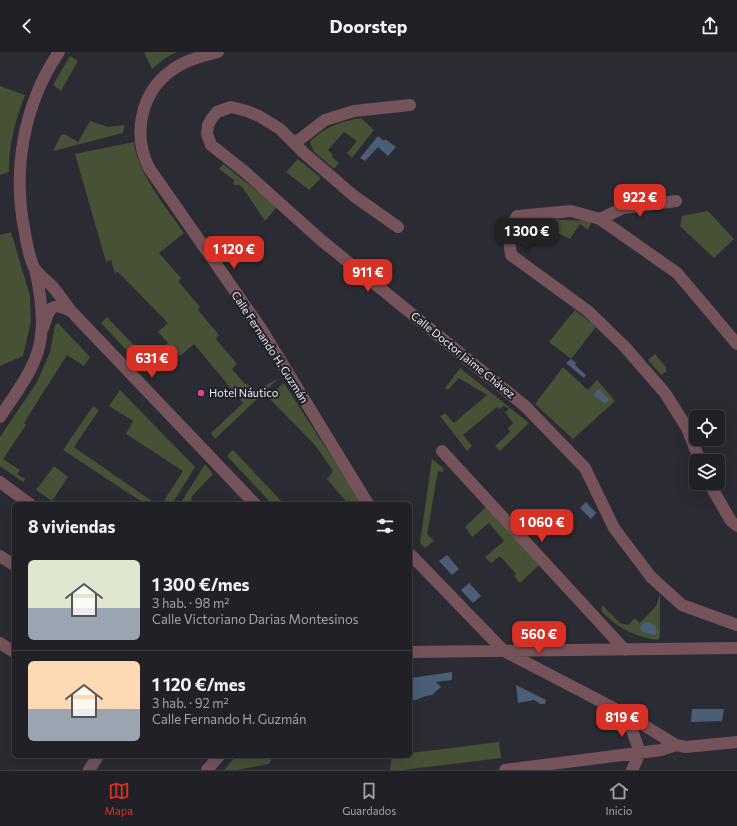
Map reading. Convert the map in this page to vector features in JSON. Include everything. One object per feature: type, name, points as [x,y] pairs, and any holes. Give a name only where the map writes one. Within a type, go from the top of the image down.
[{"type":"street","points":[[41,332],[39,287],[35,269],[27,246],[21,214],[19,178],[27,121],[51,63],[59,52]]},
{"type":"street","name":"Calle Fernando H. Guzmán","points":[[218,52],[186,62],[173,69],[154,88],[145,105],[140,125],[142,155],[149,168],[260,327],[367,502]]},
{"type":"street","points":[[296,143],[326,120],[354,111],[410,105]]},
{"type":"street","name":"Calle Doctor Jaime Chávez","points":[[398,227],[354,196],[280,129],[259,116],[231,107],[217,112],[208,125],[207,134],[211,145],[244,171],[321,240],[525,406],[585,468],[614,528],[651,577],[682,605],[737,625]]},
{"type":"street","points":[[600,219],[623,208],[676,201]]},
{"type":"street","points":[[697,454],[687,428],[665,392],[624,346],[588,311],[511,255],[508,232],[518,216],[571,211],[600,219],[677,273],[737,344]]},
{"type":"street","points":[[35,269],[54,288],[71,311],[253,502]]},
{"type":"street","points":[[0,417],[27,377],[37,354],[41,332],[50,310],[58,305],[71,311]]},
{"type":"street","points":[[442,451],[625,650]]},
{"type":"street","points":[[0,482],[27,502]]},
{"type":"street","points":[[713,490],[731,521],[737,526]]},
{"type":"street","points":[[0,556],[12,564]]},
{"type":"street","points":[[412,556],[504,651],[627,715],[676,745],[686,747],[737,742]]},
{"type":"street","points":[[0,643],[12,649]]},
{"type":"street","points":[[412,652],[737,648]]},
{"type":"street","points":[[627,715],[640,753],[632,770]]},
{"type":"street","points":[[505,770],[661,750],[676,745]]},
{"type":"street","points":[[89,770],[99,758]]},
{"type":"green space","points":[[144,52],[177,52],[167,57],[152,69]]},
{"type":"green space","points":[[70,56],[78,61],[61,91],[53,85]]},
{"type":"green space","points":[[0,86],[25,95],[13,133],[9,172],[0,175]]},
{"type":"green space","points":[[361,118],[374,130],[352,158],[347,153],[357,141],[344,132],[328,150],[333,155],[332,157],[339,163],[334,169],[314,152],[310,142],[321,132],[340,123]]},
{"type":"green space","points":[[90,121],[108,127],[125,125],[123,133],[53,151],[61,135],[64,134],[78,142]]},
{"type":"green space","points":[[134,142],[136,154],[147,178],[184,233],[159,253],[181,278],[178,281],[200,307],[198,310],[219,335],[216,339],[237,364],[232,369],[244,383],[258,390],[279,378],[215,439],[211,433],[243,403],[194,344],[180,356],[174,350],[149,374],[101,323],[107,317],[149,361],[168,343],[158,332],[168,323],[118,272],[115,273],[111,260],[106,262],[75,154]]},
{"type":"green space","points":[[298,159],[321,178],[309,190],[286,172]]},
{"type":"green space","points":[[223,164],[277,207],[265,221],[243,188],[238,184],[236,186],[233,184],[234,180],[219,169]]},
{"type":"green space","points":[[708,211],[734,239],[714,258],[680,226],[682,216]]},
{"type":"green space","points":[[531,220],[592,221],[588,230],[580,224],[570,239],[554,231],[552,232]]},
{"type":"green space","points":[[11,232],[30,296],[31,321],[23,356],[0,366],[0,235]]},
{"type":"green space","points":[[575,310],[596,327],[571,359],[549,342]]},
{"type":"green space","points":[[58,323],[90,357],[84,366],[67,355],[24,423],[26,425],[3,459],[20,470],[17,474],[25,479],[23,482],[0,466],[0,437],[37,382],[50,352],[55,325]]},
{"type":"green space","points":[[655,354],[666,367],[666,372],[661,375],[648,360]]},
{"type":"green space","points":[[563,367],[588,390],[597,380],[615,401],[573,439],[535,404]]},
{"type":"green space","points":[[460,368],[529,423],[500,451],[495,446],[510,432],[508,428],[513,423],[505,412],[509,409],[504,406],[499,409],[497,407],[463,435],[472,446],[467,451],[440,416],[445,413],[454,423],[487,395],[459,378],[448,390],[445,388]]},
{"type":"green space","points":[[284,383],[361,502],[346,502],[327,479],[333,471],[315,445],[268,397]]},
{"type":"green space","points":[[120,390],[195,467],[173,502],[163,502],[183,471],[126,434],[133,421],[109,406]]},
{"type":"green space","points":[[93,406],[99,410],[74,447],[153,502],[142,502],[63,450]]},
{"type":"green space","points":[[233,450],[282,502],[270,502],[228,457],[228,454]]},
{"type":"green space","points":[[432,459],[444,469],[443,472],[438,471],[427,534],[434,541],[425,548],[420,543]]},
{"type":"green space","points":[[205,464],[213,474],[192,496],[191,502],[181,502]]},
{"type":"green space","points":[[54,466],[68,477],[52,501],[36,490]]},
{"type":"green space","points":[[486,507],[539,565],[520,583],[514,576],[516,574],[500,556],[491,563],[485,557],[504,541],[489,523],[472,537],[465,527]]},
{"type":"green space","points":[[660,594],[659,640],[642,637],[621,628],[602,612],[602,605],[620,623],[628,625],[635,618],[640,623],[656,606]]},
{"type":"green space","points":[[550,623],[566,640],[532,640],[518,636],[517,629],[536,632],[543,625],[545,627]]},
{"type":"green space","points":[[499,742],[501,758],[403,770],[390,770],[392,758],[412,758],[412,753]]},
{"type":"green space","points":[[234,758],[272,758],[269,764],[237,770],[224,770]]},
{"type":"water","points":[[378,136],[396,147],[388,156],[378,147],[365,161],[360,158]]},
{"type":"water","points":[[571,359],[586,375],[584,378],[566,363]]},
{"type":"water","points":[[599,389],[609,400],[605,404],[593,395]]},
{"type":"water","points":[[586,502],[596,513],[591,519],[580,508]]},
{"type":"water","points":[[447,555],[459,569],[452,575],[439,561]]},
{"type":"water","points":[[469,583],[481,596],[473,603],[461,590]]},
{"type":"water","points":[[645,622],[655,625],[657,632],[655,635],[642,632],[640,627]]},
{"type":"water","points":[[452,672],[452,680],[436,682],[441,687],[432,695],[412,701],[412,678]]},
{"type":"water","points":[[516,685],[546,700],[545,704],[540,704],[534,700],[518,703]]},
{"type":"water","points":[[692,709],[724,709],[722,721],[691,722]]},
{"type":"place","name":"Hotel Náutico","points":[[201,393]]}]
